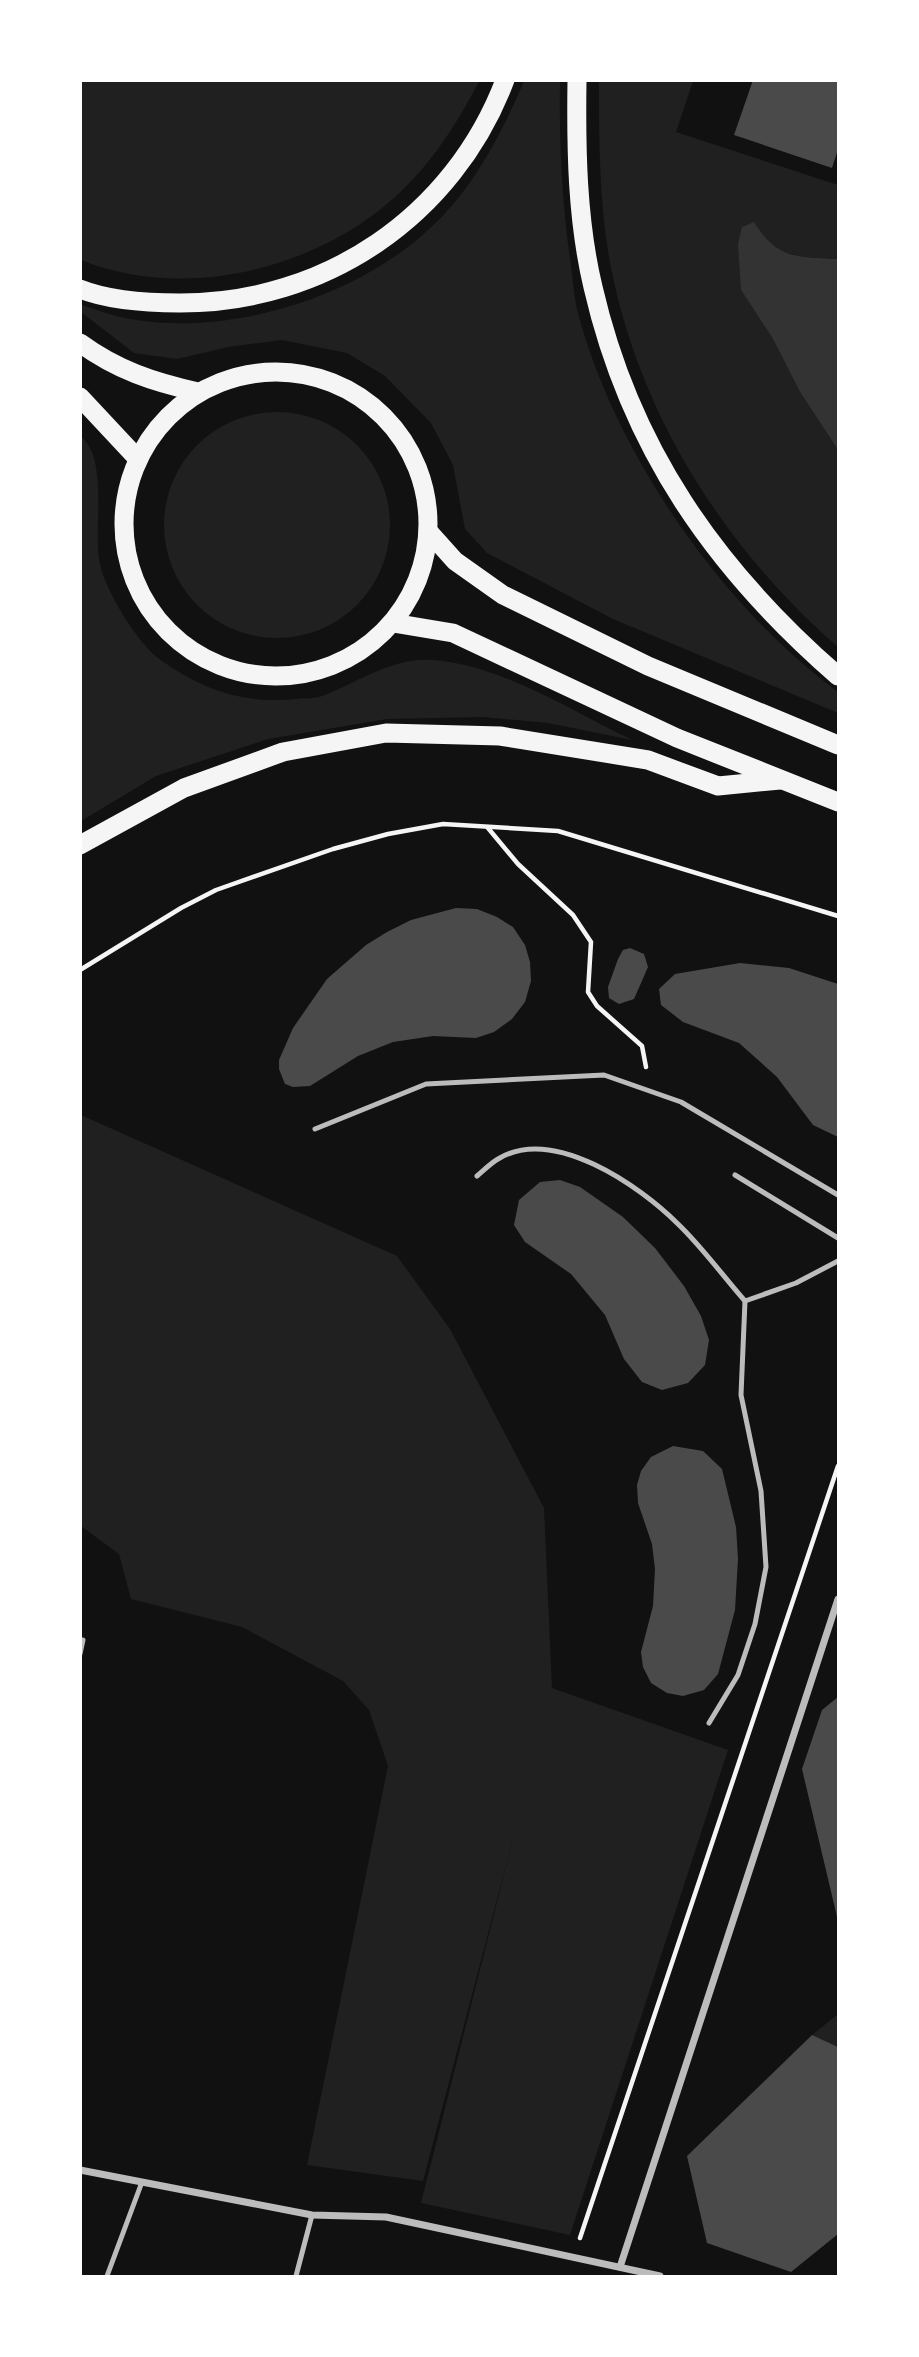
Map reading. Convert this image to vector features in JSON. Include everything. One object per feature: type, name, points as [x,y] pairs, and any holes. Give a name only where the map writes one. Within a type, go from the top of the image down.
[{"type":"highway","points":[[80,289],[155,303],[218,303],[286,289],[358,258],[406,222],[459,167],[493,112],[505,80]]},
{"type":"highway","points":[[577,80],[581,212],[593,287],[617,368],[649,444],[685,508],[733,573],[794,637],[838,676]]},
{"type":"highway","points":[[80,343],[106,362],[149,381],[198,392]]},
{"type":"highway","points":[[249,373],[304,373],[355,393],[396,429],[403,441],[422,478],[429,532],[418,581],[394,623],[351,658],[299,676],[244,674],[193,653],[152,616],[128,566],[123,511],[137,458],[163,420],[198,392],[249,373]]},
{"type":"highway","points":[[80,397],[137,458]]},
{"type":"highway","points":[[429,532],[455,561],[503,595],[648,666],[838,745]]},
{"type":"highway","points":[[394,623],[453,633],[677,738],[838,803]]},
{"type":"highway","points":[[80,845],[184,788],[283,752],[386,733],[500,736],[527,740],[648,760],[718,786],[780,779]]},
{"type":"street","points":[[620,2267],[636,2208],[838,1599]]},
{"type":"street","points":[[80,2169],[312,2215],[386,2217],[574,2256],[660,2277]]},
{"type":"lane","points":[[315,1129],[426,1084],[604,1074],[681,1102],[838,1195]]},
{"type":"lane","points":[[477,1176],[499,1157],[531,1150],[564,1151],[617,1175],[678,1223],[745,1301],[741,1395],[761,1491],[765,1567],[755,1624],[738,1675],[709,1723]]},
{"type":"lane","points":[[735,1175],[838,1238]]},
{"type":"lane","points":[[745,1301],[796,1283],[838,1261]]},
{"type":"lane","points":[[80,1640],[83,1640],[80,1654]]},
{"type":"lane","points":[[107,2277],[142,2182]]},
{"type":"lane","points":[[296,2277],[312,2215]]},
{"type":"path","points":[[80,970],[181,908],[262,873],[388,834],[443,824],[558,831],[838,916]]},
{"type":"path","points":[[488,827],[518,864],[572,915],[591,943],[588,992],[597,1006],[642,1046],[649,1092]]},
{"type":"path","points":[[574,2256],[838,1466]]},
{"type":"shaded area","points":[[80,81],[479,81],[451,131],[427,163],[387,204],[355,228],[319,247],[281,262],[200,278],[159,278],[119,272],[81,260]]},
{"type":"shaded area","points":[[524,81],[560,81],[563,197],[578,313],[595,366],[618,419],[646,472],[678,523],[754,617],[795,657],[838,692],[838,713],[613,619],[487,553],[465,529],[453,465],[431,423],[385,376],[347,353],[282,340],[228,347],[177,359],[134,353],[81,312],[81,305],[137,320],[213,322],[291,306],[365,275],[427,231],[458,198],[495,142]]},
{"type":"shaded area","points":[[599,81],[693,81],[676,132],[838,185],[838,259],[789,254],[771,243],[753,222],[741,290],[773,339],[800,392],[838,450],[838,647],[798,610],[761,570],[727,527],[670,435],[647,386],[628,335],[614,282],[605,232]]},
{"type":"shaded area","points":[[754,222],[771,243],[789,254],[838,259],[838,450],[800,392],[773,339],[741,290],[738,244],[742,227]]},
{"type":"shaded area","points":[[266,412],[288,412],[330,425],[349,437],[365,453],[382,482],[390,525],[382,568],[365,597],[349,613],[320,630],[288,638],[266,638],[224,625],[205,613],[189,597],[172,568],[164,536],[164,514],[177,472],[189,453],[205,437],[234,420]]},
{"type":"shaded area","points":[[81,437],[89,447],[97,476],[99,559],[107,585],[123,615],[153,653],[194,680],[210,688],[242,697],[277,700],[309,698],[322,696],[375,672],[403,663],[432,660],[457,663],[509,679],[632,740],[548,723],[482,717],[387,719],[268,739],[156,776],[81,821]]},
{"type":"shaded area","points":[[81,1115],[397,1256],[450,1329],[544,1508],[552,1688],[728,1750],[570,2235],[421,2203],[514,1835],[423,2181],[307,2165],[388,1766],[369,1710],[343,1681],[242,1627],[131,1599],[119,1554],[81,1526]]},
{"type":"shaded area","points":[[838,2014],[838,2047],[812,2035]]},
{"type":"building","points":[[753,80],[838,80],[838,149],[832,168],[734,135]]},
{"type":"building","points":[[456,908],[477,909],[497,917],[513,927],[525,945],[530,962],[531,981],[525,1002],[512,1019],[494,1032],[476,1038],[433,1036],[393,1042],[358,1056],[310,1086],[293,1087],[285,1084],[279,1069],[279,1060],[293,1028],[327,979],[366,945],[387,932],[411,920]]},
{"type":"building","points":[[630,948],[644,954],[648,967],[634,999],[619,1004],[609,998],[608,987],[623,950]]},
{"type":"building","points":[[740,963],[789,968],[838,984],[838,1137],[813,1125],[777,1077],[739,1043],[683,1022],[661,1005],[659,989],[675,974]]},
{"type":"building","points":[[560,1180],[580,1187],[623,1217],[655,1248],[684,1286],[701,1316],[709,1340],[705,1365],[688,1383],[662,1390],[642,1382],[624,1359],[605,1315],[571,1274],[525,1242],[514,1225],[519,1200],[540,1182]]},
{"type":"building","points":[[673,1446],[703,1451],[722,1469],[736,1527],[738,1559],[735,1610],[718,1674],[704,1690],[683,1696],[667,1693],[651,1683],[643,1667],[641,1652],[653,1606],[655,1569],[652,1544],[638,1503],[637,1485],[641,1471],[651,1457]]},
{"type":"building","points":[[838,1697],[838,1921],[802,1769],[822,1710]]},
{"type":"building","points":[[812,2035],[838,2047],[838,2234],[791,2272],[707,2243],[687,2156]]}]
